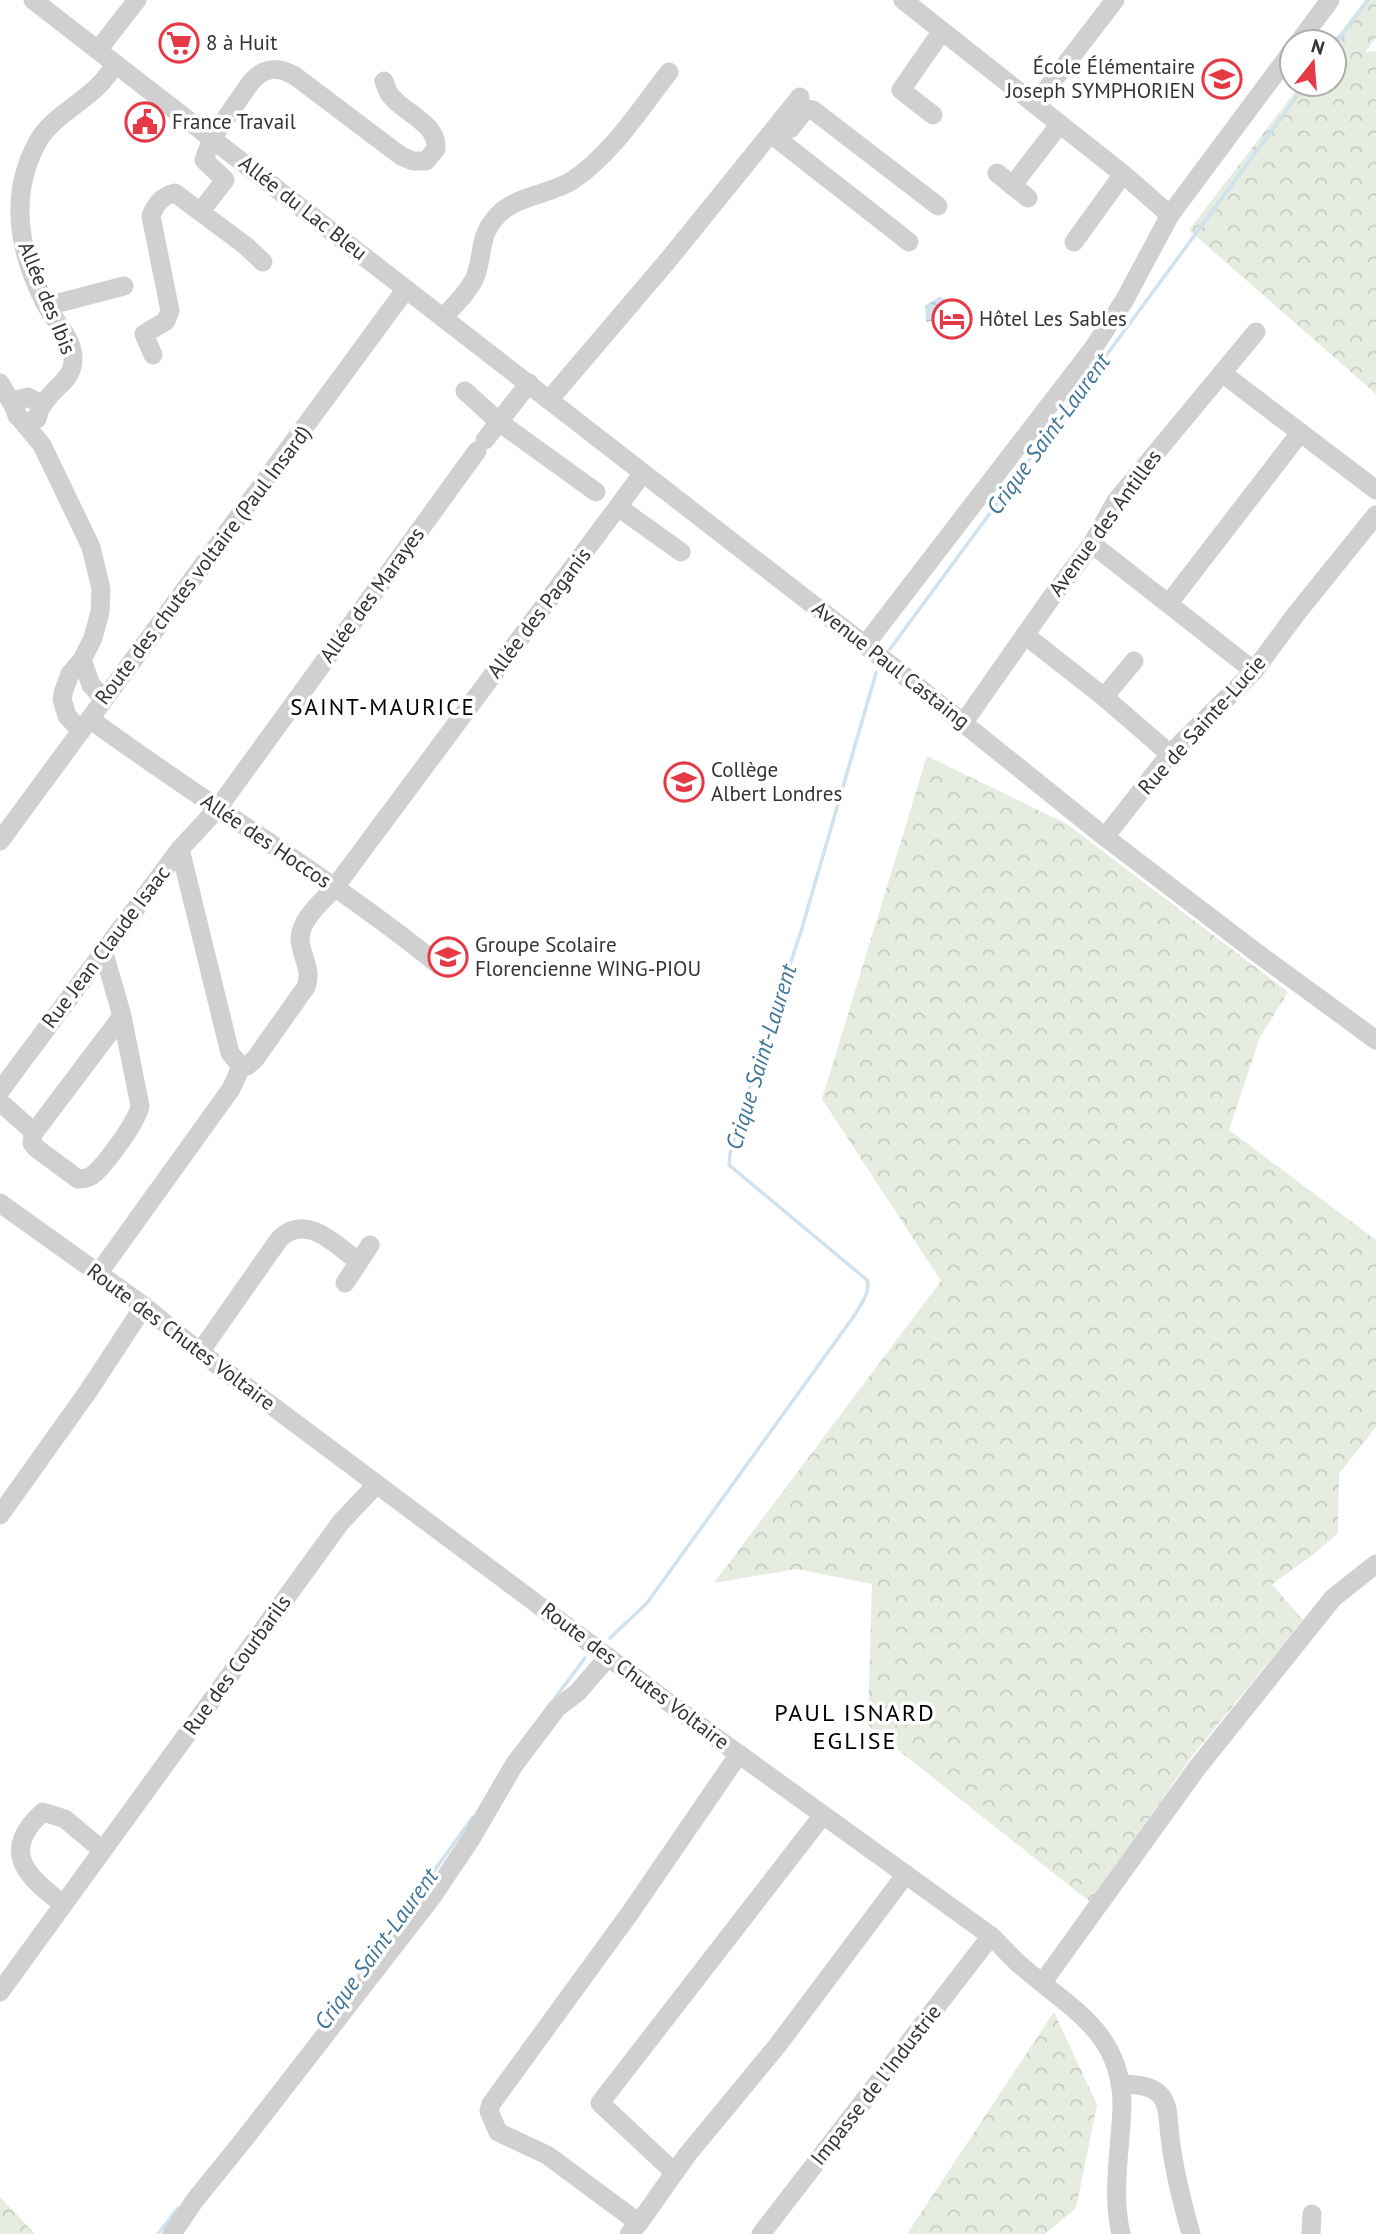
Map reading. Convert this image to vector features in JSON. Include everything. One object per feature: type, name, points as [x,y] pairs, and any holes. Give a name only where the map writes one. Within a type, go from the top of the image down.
[{"type":"street","name":"Allée du Lac Bleu","points":[[33,0],[406,289]]},
{"type":"street","points":[[98,50],[137,0]]},
{"type":"street","points":[[903,0],[1123,174],[1170,215]]},
{"type":"street","points":[[1035,104],[1115,0]]},
{"type":"street","points":[[1309,28],[1330,0]]},
{"type":"street","points":[[933,115],[901,90],[942,31]]},
{"type":"street","name":"Allée des Ibis","points":[[29,409],[62,384],[70,373],[73,358],[70,342],[47,306],[26,260],[19,216],[26,169],[44,133],[99,85],[116,64]]},
{"type":"street","points":[[201,211],[225,180],[204,160],[212,138],[257,76],[269,69],[295,76],[401,156],[413,161],[426,161],[436,149],[435,135],[392,98],[384,81]]},
{"type":"street","points":[[871,650],[1094,347],[1124,301],[1170,215],[1278,70]]},
{"type":"street","points":[[443,318],[472,283],[478,268],[483,235],[496,217],[511,205],[564,186],[586,171],[607,151],[669,72]]},
{"type":"street","points":[[549,400],[800,97]]},
{"type":"street","points":[[669,258],[682,259],[689,256],[806,110],[813,110],[938,205]]},
{"type":"street","points":[[1028,198],[1004,180],[1060,124]]},
{"type":"street","points":[[780,141],[909,242]]},
{"type":"street","points":[[1074,242],[1123,174]]},
{"type":"street","points":[[153,355],[144,334],[166,321],[170,311],[151,216],[154,206],[175,193],[246,246],[263,262]]},
{"type":"street","points":[[47,306],[124,286]]},
{"type":"street","name":"Avenue Paul Castaing","points":[[406,289],[964,722],[1105,837],[1376,1040]]},
{"type":"street","name":"Route des chutes voltaire (Paul Insard)","points":[[0,841],[406,289]]},
{"type":"street","name":"Avenue des Antilles","points":[[964,722],[1093,544],[1116,501],[1256,332]]},
{"type":"street","points":[[1222,373],[1376,490]]},
{"type":"street","name":"Allée des Marayes","points":[[218,808],[481,445],[529,383]]},
{"type":"street","points":[[2,385],[29,409],[42,445],[91,547],[100,589],[100,612],[93,638],[82,660],[70,674],[62,699],[67,716],[85,725]]},
{"type":"street","points":[[464,391],[499,422],[596,492]]},
{"type":"street","points":[[1168,603],[1300,433]]},
{"type":"street","name":"Allée des Paganis","points":[[240,1065],[247,1066],[255,1059],[306,987],[308,970],[300,940],[311,914],[335,887],[643,473]]},
{"type":"street","points":[[618,507],[681,552]]},
{"type":"street","name":"Rue de Sainte-Lucie","points":[[1105,837],[1170,754],[1254,671],[1376,515]]},
{"type":"street","points":[[1093,544],[1254,671]]},
{"type":"street","points":[[1025,635],[1104,697],[1170,754]]},
{"type":"street","points":[[82,660],[91,685],[104,699]]},
{"type":"street","points":[[1104,697],[1134,661]]},
{"type":"street","name":"Allée des Hoccos","points":[[85,725],[218,808],[335,887],[440,967]]},
{"type":"street","name":"Rue Jean Claude Isaac","points":[[0,1091],[180,849],[218,808]]},
{"type":"street","points":[[98,1274],[231,1089],[240,1065],[230,1053],[180,849]]},
{"type":"street","points":[[103,950],[122,1016],[140,1106],[136,1120],[96,1172],[82,1179],[74,1177],[36,1148],[32,1140],[34,1132],[122,1016]]},
{"type":"street","points":[[0,1102],[34,1132]]},
{"type":"street","name":"Route des Chutes Voltaire","points":[[0,1203],[144,1306],[200,1352],[739,1754],[991,1936],[1026,1970],[1066,2000],[1095,2030],[1109,2050],[1120,2084],[1122,2104],[1117,2196],[1121,2234]]},
{"type":"street","points":[[200,1352],[286,1233],[300,1228],[315,1231],[359,1262]]},
{"type":"street","points":[[345,1283],[370,1245]]},
{"type":"street","points":[[0,1515],[89,1390],[144,1306]]},
{"type":"street","name":"Rue des Courbarils","points":[[0,1992],[341,1522],[377,1484]]},
{"type":"street","points":[[1043,1982],[1197,1768],[1333,1598],[1376,1564]]},
{"type":"street","points":[[172,2234],[216,2173],[432,1897],[471,1839],[514,1765],[557,1709],[578,1692],[608,1657]]},
{"type":"street","points":[[739,1754],[630,1913],[491,2104],[489,2110],[498,2132],[547,2155],[634,2228],[674,2172],[777,2046],[906,1874]]},
{"type":"street","points":[[63,1904],[29,1880],[17,1866],[13,1843],[26,1823],[43,1812],[65,1819],[102,1850]]},
{"type":"street","points":[[674,2172],[600,2103],[823,1815]]},
{"type":"street","name":"Impasse de l'Industrie","points":[[761,2234],[991,1936]]},
{"type":"street","points":[[1120,2084],[1145,2086],[1160,2095],[1167,2107],[1171,2150],[1180,2198],[1191,2234]]},
{"type":"street","points":[[1311,2234],[1312,2214]]},
{"type":"green space","points":[[1365,0],[1376,0],[1376,38],[1365,52],[1376,51],[1376,394],[1189,230],[1290,98],[1348,98],[1348,28],[1344,28]]},
{"type":"green space","points":[[927,756],[1067,824],[1288,992],[1260,1037],[1229,1130],[1376,1240],[1376,1427],[1339,1474],[1338,1533],[1272,1584],[1303,1620],[1193,1755],[1090,1902],[868,1726],[872,1584],[797,1569],[714,1583],[941,1281],[822,1099]]},
{"type":"green space","points":[[1054,2012],[1097,2105],[1076,2208],[1045,2234],[907,2234]]},
{"type":"green space","points":[[0,2197],[35,2234],[0,2234]]},
{"type":"water","points":[[939,297],[943,298],[947,305],[942,319],[926,322],[925,306]]},
{"type":"waterway","name":"Crique Saint-Laurent","points":[[1347,28],[1368,0]]},
{"type":"waterway","name":"Crique Saint-Laurent","points":[[890,649],[1296,98]]},
{"type":"waterway","name":"Crique Saint-Laurent","points":[[610,1638],[647,1603],[854,1316],[866,1294],[867,1280],[729,1165],[746,1098],[802,928],[876,673]]},
{"type":"waterway","name":"Crique Saint-Laurent","points":[[555,1698],[585,1658]]},
{"type":"waterway","name":"Crique Saint-Laurent","points":[[342,1998],[473,1817]]},
{"type":"waterway","name":"Crique Saint-Laurent","points":[[158,2234],[178,2208]]},
{"type":"place","name":"8 à Huit","points":[[179,43]]},
{"type":"place","name":"École Élémentaire Joseph SYMPHORIEN","points":[[1222,79]]},
{"type":"place","name":"France Travail","points":[[145,122]]},
{"type":"place","name":"Hôtel Les Sables","points":[[952,319]]},
{"type":"place","name":"Collège Albert Londres","points":[[684,782]]},
{"type":"place","name":"Groupe Scolaire Florencienne WING-PIOU","points":[[448,957]]},
{"type":"district","name":"SAINT-MAURICE","points":[[383,707]]},
{"type":"district","name":"PAUL ISNARD EGLISE","points":[[855,1727]]}]
